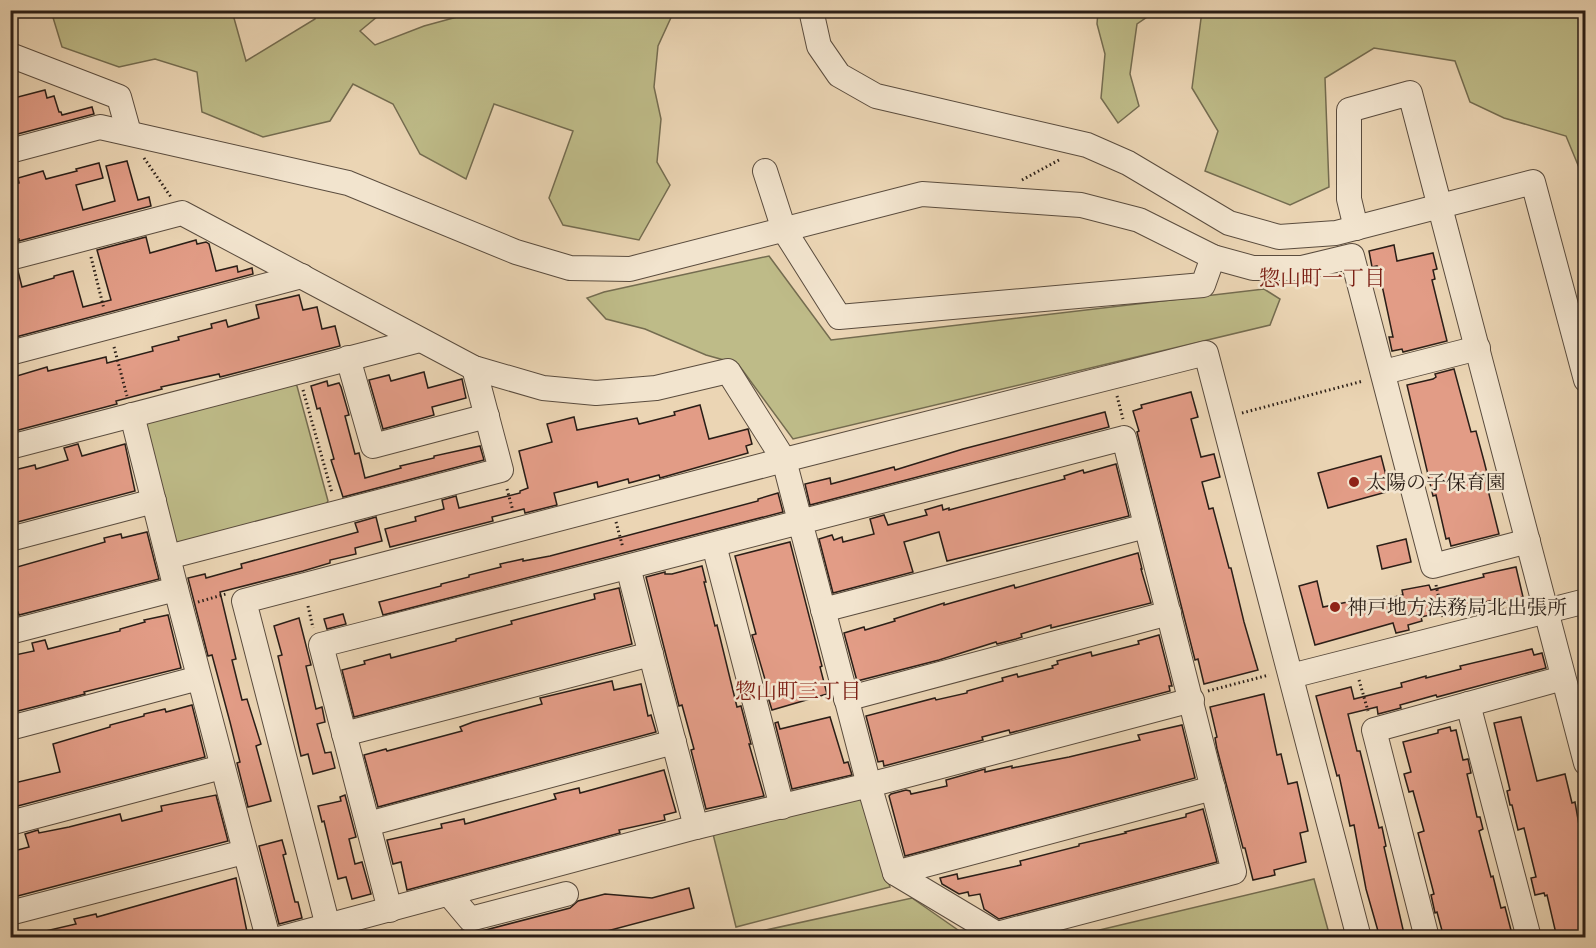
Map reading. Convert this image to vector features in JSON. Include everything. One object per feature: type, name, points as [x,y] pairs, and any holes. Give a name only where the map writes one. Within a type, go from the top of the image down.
[{"type":"street","points":[[811,10],[819,46],[839,75],[876,96],[1087,145],[1128,163],[1229,223],[1279,237],[1336,233],[1533,182],[1586,380]]},
{"type":"street","points":[[10,55],[119,97],[129,134]]},
{"type":"street","points":[[1356,228],[1349,199],[1349,110],[1410,93],[1441,204],[1586,764]]},
{"type":"street","points":[[10,151],[100,127],[348,183],[516,252],[570,268],[630,269],[922,194],[1081,205],[1139,220],[1213,257],[1253,268],[1302,268],[1352,256],[1433,566],[1528,541]]},
{"type":"street","points":[[765,171],[783,230],[838,317],[1203,285],[1213,257]]},
{"type":"street","points":[[10,258],[182,213],[474,368],[543,388],[596,393],[656,388],[728,371],[784,460],[800,522],[823,610],[846,699],[869,785],[895,873],[997,934],[1234,872],[1124,438],[800,522],[714,545],[321,645],[390,910]]},
{"type":"street","points":[[10,353],[302,276]]},
{"type":"street","points":[[10,447],[420,340]]},
{"type":"street","points":[[1384,372],[1478,348]]},
{"type":"street","points":[[329,932],[244,601],[1206,353],[1359,938]]},
{"type":"street","points":[[348,358],[373,446],[487,416]]},
{"type":"street","points":[[168,557],[501,470],[474,368]]},
{"type":"street","points":[[132,415],[268,938]]},
{"type":"street","points":[[10,539],[154,501]]},
{"type":"street","points":[[823,610],[1146,525]]},
{"type":"street","points":[[714,545],[782,807]]},
{"type":"street","points":[[628,567],[696,827]]},
{"type":"street","points":[[10,632],[178,598]]},
{"type":"street","points":[[1291,676],[1586,601]]},
{"type":"street","points":[[846,699],[1169,613]]},
{"type":"street","points":[[344,734],[651,654]]},
{"type":"street","points":[[10,728],[199,678]]},
{"type":"street","points":[[1427,938],[1374,730],[1563,678]]},
{"type":"street","points":[[282,938],[329,932],[390,910],[696,827],[869,785],[1192,700]]},
{"type":"street","points":[[1468,704],[1529,938]]},
{"type":"street","points":[[368,824],[674,742]]},
{"type":"street","points":[[10,823],[222,767]]},
{"type":"street","points":[[895,873],[1213,788]]},
{"type":"street","points":[[10,913],[244,852]]},
{"type":"street","points":[[449,894],[470,919],[566,894]]},
{"type":"path","points":[[129,134],[182,213]]},
{"type":"path","points":[[1018,182],[1087,145]]},
{"type":"path","points":[[298,371],[337,513]]},
{"type":"path","points":[[1239,414],[1375,378],[1384,372]]},
{"type":"path","points":[[1115,391],[1125,426],[1124,438]]},
{"type":"path","points":[[501,470],[518,530]]},
{"type":"path","points":[[615,518],[628,567]]},
{"type":"path","points":[[1433,566],[1444,622]]},
{"type":"path","points":[[178,598],[228,593]]},
{"type":"path","points":[[307,601],[316,641],[321,645]]},
{"type":"path","points":[[1357,673],[1374,730]]},
{"type":"path","points":[[1192,700],[1204,693],[1273,674],[1291,676]]},
{"type":"shaded area","points":[[51,11],[232,11],[246,61],[315,19],[316,11],[384,11],[360,31],[375,45],[424,26],[479,11],[674,11],[658,46],[654,87],[661,119],[657,162],[670,185],[639,240],[563,225],[549,198],[573,131],[494,104],[466,179],[420,154],[393,104],[353,84],[330,121],[263,137],[202,112],[197,72],[155,59],[119,67],[62,47]]},
{"type":"shaded area","points":[[1098,11],[1156,11],[1137,24],[1130,74],[1139,106],[1118,123],[1101,98],[1105,54],[1097,24]]},
{"type":"shaded area","points":[[1202,11],[1585,11],[1585,182],[1566,136],[1504,118],[1470,102],[1455,61],[1374,48],[1325,78],[1329,187],[1290,205],[1205,171],[1218,131],[1192,88]]},
{"type":"shaded area","points":[[769,256],[831,340],[1264,289],[1280,299],[1270,325],[793,439],[738,364],[706,355],[645,329],[606,319],[587,298],[604,292]]},
{"type":"shaded area","points":[[293,381],[297,386],[328,501],[322,511],[180,547],[171,539],[142,432],[149,419]]},
{"type":"shaded area","points":[[855,795],[867,802],[890,887],[736,927],[713,834]]},
{"type":"shaded area","points":[[1314,879],[1330,937],[1070,937]]},
{"type":"shaded area","points":[[912,898],[968,937],[734,937]]},
{"type":"building","points":[[45,90],[47,98],[54,96],[62,115],[92,107],[94,114],[10,136],[10,99]]},
{"type":"building","points":[[127,161],[138,200],[149,197],[151,206],[14,241],[10,229],[10,185],[19,183],[18,178],[43,171],[46,179],[99,163],[103,178],[76,185],[83,210],[115,201],[106,166]]},
{"type":"building","points":[[146,237],[150,253],[196,240],[197,244],[206,242],[209,244],[216,271],[237,266],[238,272],[252,268],[253,274],[12,338],[10,272],[18,271],[22,287],[73,271],[83,307],[111,300],[97,250]]},
{"type":"building","points":[[1394,245],[1397,261],[1433,253],[1437,269],[1433,270],[1435,279],[1432,280],[1447,341],[1403,352],[1402,349],[1392,351],[1389,337],[1393,337],[1383,290],[1377,266],[1372,267],[1369,251]]},
{"type":"building","points":[[299,295],[303,310],[317,307],[322,329],[335,326],[340,346],[220,377],[219,374],[161,387],[162,389],[116,401],[117,404],[11,432],[10,378],[47,367],[48,371],[106,357],[107,363],[153,351],[152,347],[212,328],[211,324],[226,320],[228,327],[259,318],[256,305]]},
{"type":"building","points":[[1454,369],[1471,432],[1476,431],[1499,534],[1451,546],[1449,538],[1446,539],[1436,495],[1433,496],[1407,385],[1433,379],[1436,377],[1435,374]]},
{"type":"building","points":[[424,372],[428,388],[462,379],[466,398],[432,407],[434,415],[383,429],[369,380],[389,375],[391,381]]},
{"type":"building","points":[[327,381],[328,386],[339,383],[341,387],[349,415],[345,416],[355,454],[359,453],[365,478],[434,458],[434,456],[480,446],[484,460],[343,497],[331,460],[334,459],[320,408],[317,409],[311,386]]},
{"type":"building","points":[[1191,392],[1198,417],[1191,419],[1201,457],[1214,454],[1220,477],[1202,482],[1209,509],[1213,508],[1229,568],[1231,568],[1258,670],[1204,684],[1198,659],[1195,660],[1133,411],[1142,408],[1141,405]]},
{"type":"building","points":[[700,405],[709,439],[748,429],[752,444],[746,446],[748,453],[660,478],[659,475],[629,483],[628,479],[598,487],[597,482],[554,493],[557,505],[525,513],[524,509],[492,517],[493,521],[390,547],[385,529],[416,521],[415,517],[444,509],[442,500],[456,496],[459,508],[520,493],[528,488],[519,451],[552,442],[547,424],[574,417],[577,430],[637,418],[639,424],[675,415],[674,412]]},
{"type":"building","points":[[1105,412],[1109,427],[810,505],[805,484],[830,478],[831,484],[894,467],[895,470],[963,449]]},
{"type":"building","points":[[78,444],[82,456],[125,444],[135,491],[10,524],[10,471],[35,465],[36,469],[68,460],[64,448]]},
{"type":"building","name":"太陽の子保育園","points":[[1381,456],[1390,491],[1328,508],[1318,473]]},
{"type":"building","points":[[1116,464],[1129,516],[947,561],[939,532],[904,542],[913,572],[833,593],[819,539],[832,535],[834,540],[842,537],[843,542],[874,534],[870,519],[884,515],[888,525],[927,515],[925,510],[942,505],[943,510],[949,508],[949,510],[1065,479],[1064,476],[1083,470],[1084,473]]},
{"type":"building","points":[[778,493],[783,512],[383,615],[379,602],[441,586],[441,584],[469,577],[469,575],[501,567],[500,564],[550,556],[758,501],[758,499]]},
{"type":"building","points":[[376,517],[382,541],[355,548],[356,554],[330,560],[330,563],[303,571],[220,592],[236,659],[232,660],[242,700],[247,699],[261,744],[256,746],[271,801],[248,807],[230,722],[212,655],[208,656],[188,578],[205,574],[206,578],[242,568],[241,564],[358,532],[355,523]]},
{"type":"building","points":[[147,532],[159,579],[19,615],[18,612],[10,614],[10,569],[105,542],[104,538],[121,534],[122,538]]},
{"type":"building","points":[[1406,539],[1411,562],[1382,569],[1377,546]]},
{"type":"building","points":[[790,542],[827,694],[772,710],[752,635],[756,634],[735,556]]},
{"type":"building","points":[[1138,553],[1151,603],[1051,628],[1051,625],[1021,634],[1022,637],[1016,639],[997,644],[996,642],[939,660],[857,681],[844,633],[864,627],[865,630],[895,621],[894,619],[944,603],[944,605],[1014,585],[1015,588]]},
{"type":"building","points":[[702,566],[715,626],[717,625],[737,707],[741,706],[764,796],[706,809],[691,750],[694,749],[682,705],[679,706],[646,577],[665,572],[665,574],[672,574]]},
{"type":"building","points":[[1516,567],[1523,597],[1491,605],[1490,601],[1421,617],[1422,621],[1408,625],[1409,630],[1396,633],[1393,623],[1315,645],[1299,586],[1317,581],[1323,607],[1362,599],[1364,604],[1403,595],[1402,590],[1429,585],[1431,590],[1484,577],[1483,574]]},
{"type":"building","points":[[619,588],[632,644],[354,717],[342,670],[390,654],[391,658],[456,641],[456,639],[512,624],[511,621],[595,599],[594,594]]},
{"type":"building","points":[[343,614],[346,624],[327,629],[324,619]]},
{"type":"building","points":[[168,615],[181,668],[10,713],[10,656],[34,651],[32,643],[45,640],[48,649],[120,631],[120,629],[145,622],[144,620]]},
{"type":"building","points":[[299,618],[311,665],[306,666],[316,709],[322,707],[325,722],[317,724],[325,753],[331,752],[335,768],[313,774],[308,754],[301,756],[278,656],[282,655],[274,626]]},
{"type":"building","points":[[1159,635],[1172,686],[1169,686],[1170,691],[1010,733],[1009,730],[982,737],[983,740],[884,766],[883,761],[878,762],[866,716],[935,698],[936,700],[967,693],[967,691],[1003,681],[1002,678],[1017,674],[1018,677],[1053,668],[1052,666],[1058,664],[1057,661],[1091,652],[1092,656],[1139,644],[1138,641]]},
{"type":"building","points":[[1532,649],[1534,655],[1542,653],[1546,668],[1437,697],[1436,695],[1378,714],[1377,707],[1348,714],[1357,751],[1360,751],[1379,828],[1382,827],[1386,846],[1384,847],[1405,938],[1380,938],[1366,889],[1354,825],[1350,826],[1339,775],[1337,776],[1316,696],[1351,687],[1354,699],[1402,687],[1401,683],[1461,669],[1460,666]]},
{"type":"building","points":[[612,681],[614,690],[641,684],[648,716],[651,715],[656,732],[378,807],[364,755],[462,731],[460,727],[473,722],[542,704],[540,698]]},
{"type":"building","points":[[1264,694],[1277,755],[1281,754],[1288,784],[1297,782],[1308,831],[1300,833],[1306,862],[1274,870],[1275,875],[1253,880],[1217,749],[1215,738],[1217,737],[1210,707]]},
{"type":"building","points":[[192,705],[205,757],[10,808],[10,784],[60,772],[53,744],[144,716],[144,714],[165,709],[166,712]]},
{"type":"building","points":[[830,717],[844,763],[848,762],[852,775],[792,789],[775,723],[778,722],[780,729]]},
{"type":"building","points":[[1521,717],[1537,781],[1565,774],[1572,803],[1575,802],[1586,865],[1586,938],[1557,938],[1547,895],[1545,896],[1544,893],[1535,895],[1531,878],[1536,877],[1524,828],[1518,830],[1512,805],[1510,805],[1507,791],[1510,790],[1494,723]]},
{"type":"building","points":[[1182,725],[1195,778],[905,856],[889,796],[891,794],[906,790],[911,794],[947,786],[946,780],[985,769],[985,772],[1069,757],[1140,740],[1138,735]]},
{"type":"building","points":[[1450,727],[1451,731],[1456,730],[1463,760],[1468,759],[1471,773],[1467,774],[1477,817],[1480,817],[1483,829],[1479,831],[1491,877],[1493,876],[1501,908],[1505,907],[1513,938],[1444,938],[1437,912],[1435,913],[1431,895],[1434,894],[1418,833],[1424,831],[1413,791],[1409,792],[1404,774],[1411,772],[1403,742],[1438,733],[1438,730]]},
{"type":"building","points":[[664,770],[676,812],[664,815],[665,820],[619,830],[620,833],[407,890],[401,862],[393,864],[387,840],[442,828],[441,824],[464,819],[465,824],[556,799],[554,794],[579,788],[580,793]]},
{"type":"building","points":[[216,795],[228,841],[10,898],[10,852],[29,847],[25,834],[38,830],[39,833],[69,827],[120,814],[122,821],[162,811],[161,806]]},
{"type":"building","points":[[345,795],[356,837],[349,839],[355,864],[362,862],[371,894],[352,899],[346,877],[338,879],[324,821],[322,822],[318,806],[341,801],[340,797]]},
{"type":"building","points":[[1203,809],[1217,862],[999,919],[984,909],[980,894],[969,896],[968,892],[959,894],[942,884],[940,878],[957,874],[958,879],[1021,865],[1020,861],[1186,817],[1186,814]]},
{"type":"building","points":[[282,840],[286,854],[283,855],[295,902],[298,902],[302,918],[279,924],[259,846]]},
{"type":"building","points":[[236,878],[247,932],[224,938],[42,938],[41,932],[76,924],[74,919],[96,914],[97,917]]},
{"type":"building","points":[[689,888],[694,908],[607,931],[609,938],[453,938],[453,933],[462,930],[474,933],[570,908],[578,901],[605,894],[652,898]]},
{"type":"place","name":"太陽の子保育園","points":[[1354,482]]},
{"type":"place","name":"神戸地方法務局北出張所","points":[[1335,607]]},
{"type":"district","name":"惣山町一丁目","points":[[1322,278]]},
{"type":"district","name":"惣山町三丁目","points":[[798,691]]}]
